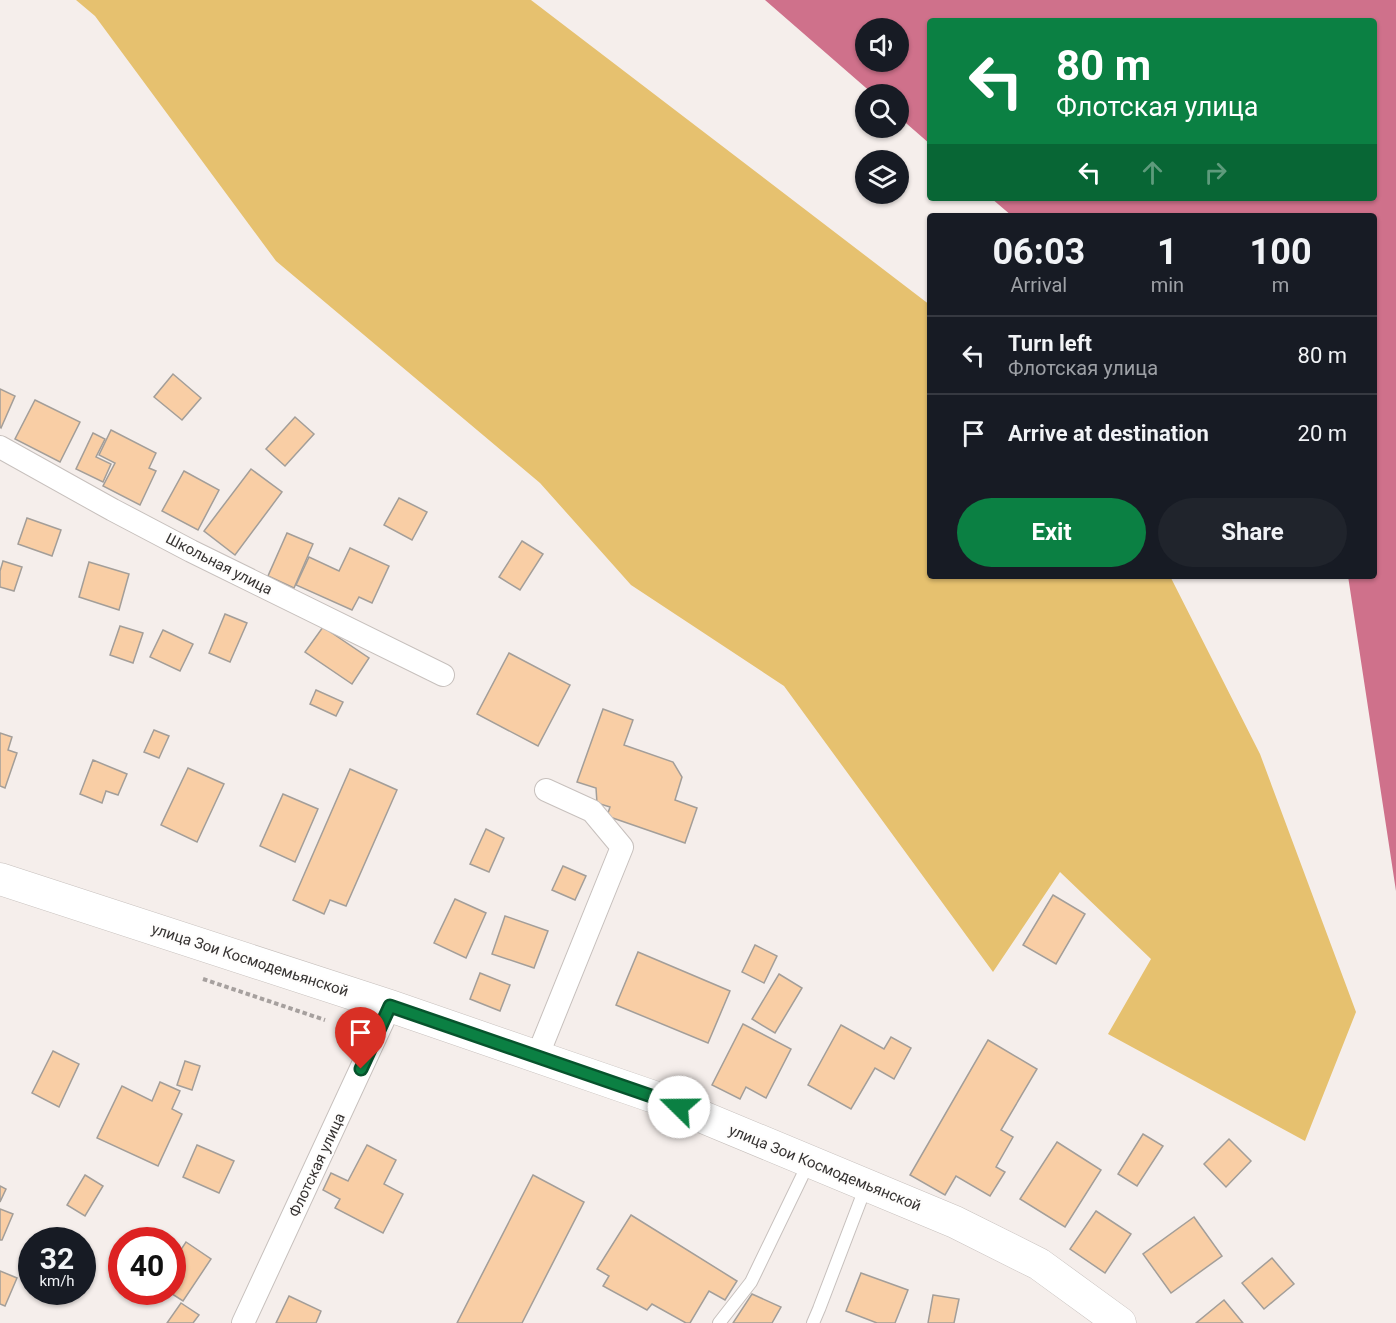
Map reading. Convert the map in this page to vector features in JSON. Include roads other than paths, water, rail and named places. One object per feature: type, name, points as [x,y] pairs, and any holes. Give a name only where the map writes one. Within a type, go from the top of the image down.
[{"type":"street","name":"Школьная улица","points":[[0,447],[192,551],[443,675]]},
{"type":"street","points":[[537,1057],[622,847],[592,811],[546,790]]},
{"type":"street","name":"улица Зои Космодемьянской","points":[[0,879],[390,1006],[657,1098],[955,1222],[1039,1264],[1120,1323]]},
{"type":"street","name":"Флотская улица","points":[[243,1323],[390,1006]]},
{"type":"lane","points":[[719,1323],[751,1282],[809,1161]]},
{"type":"lane","points":[[813,1323],[866,1185]]}]
